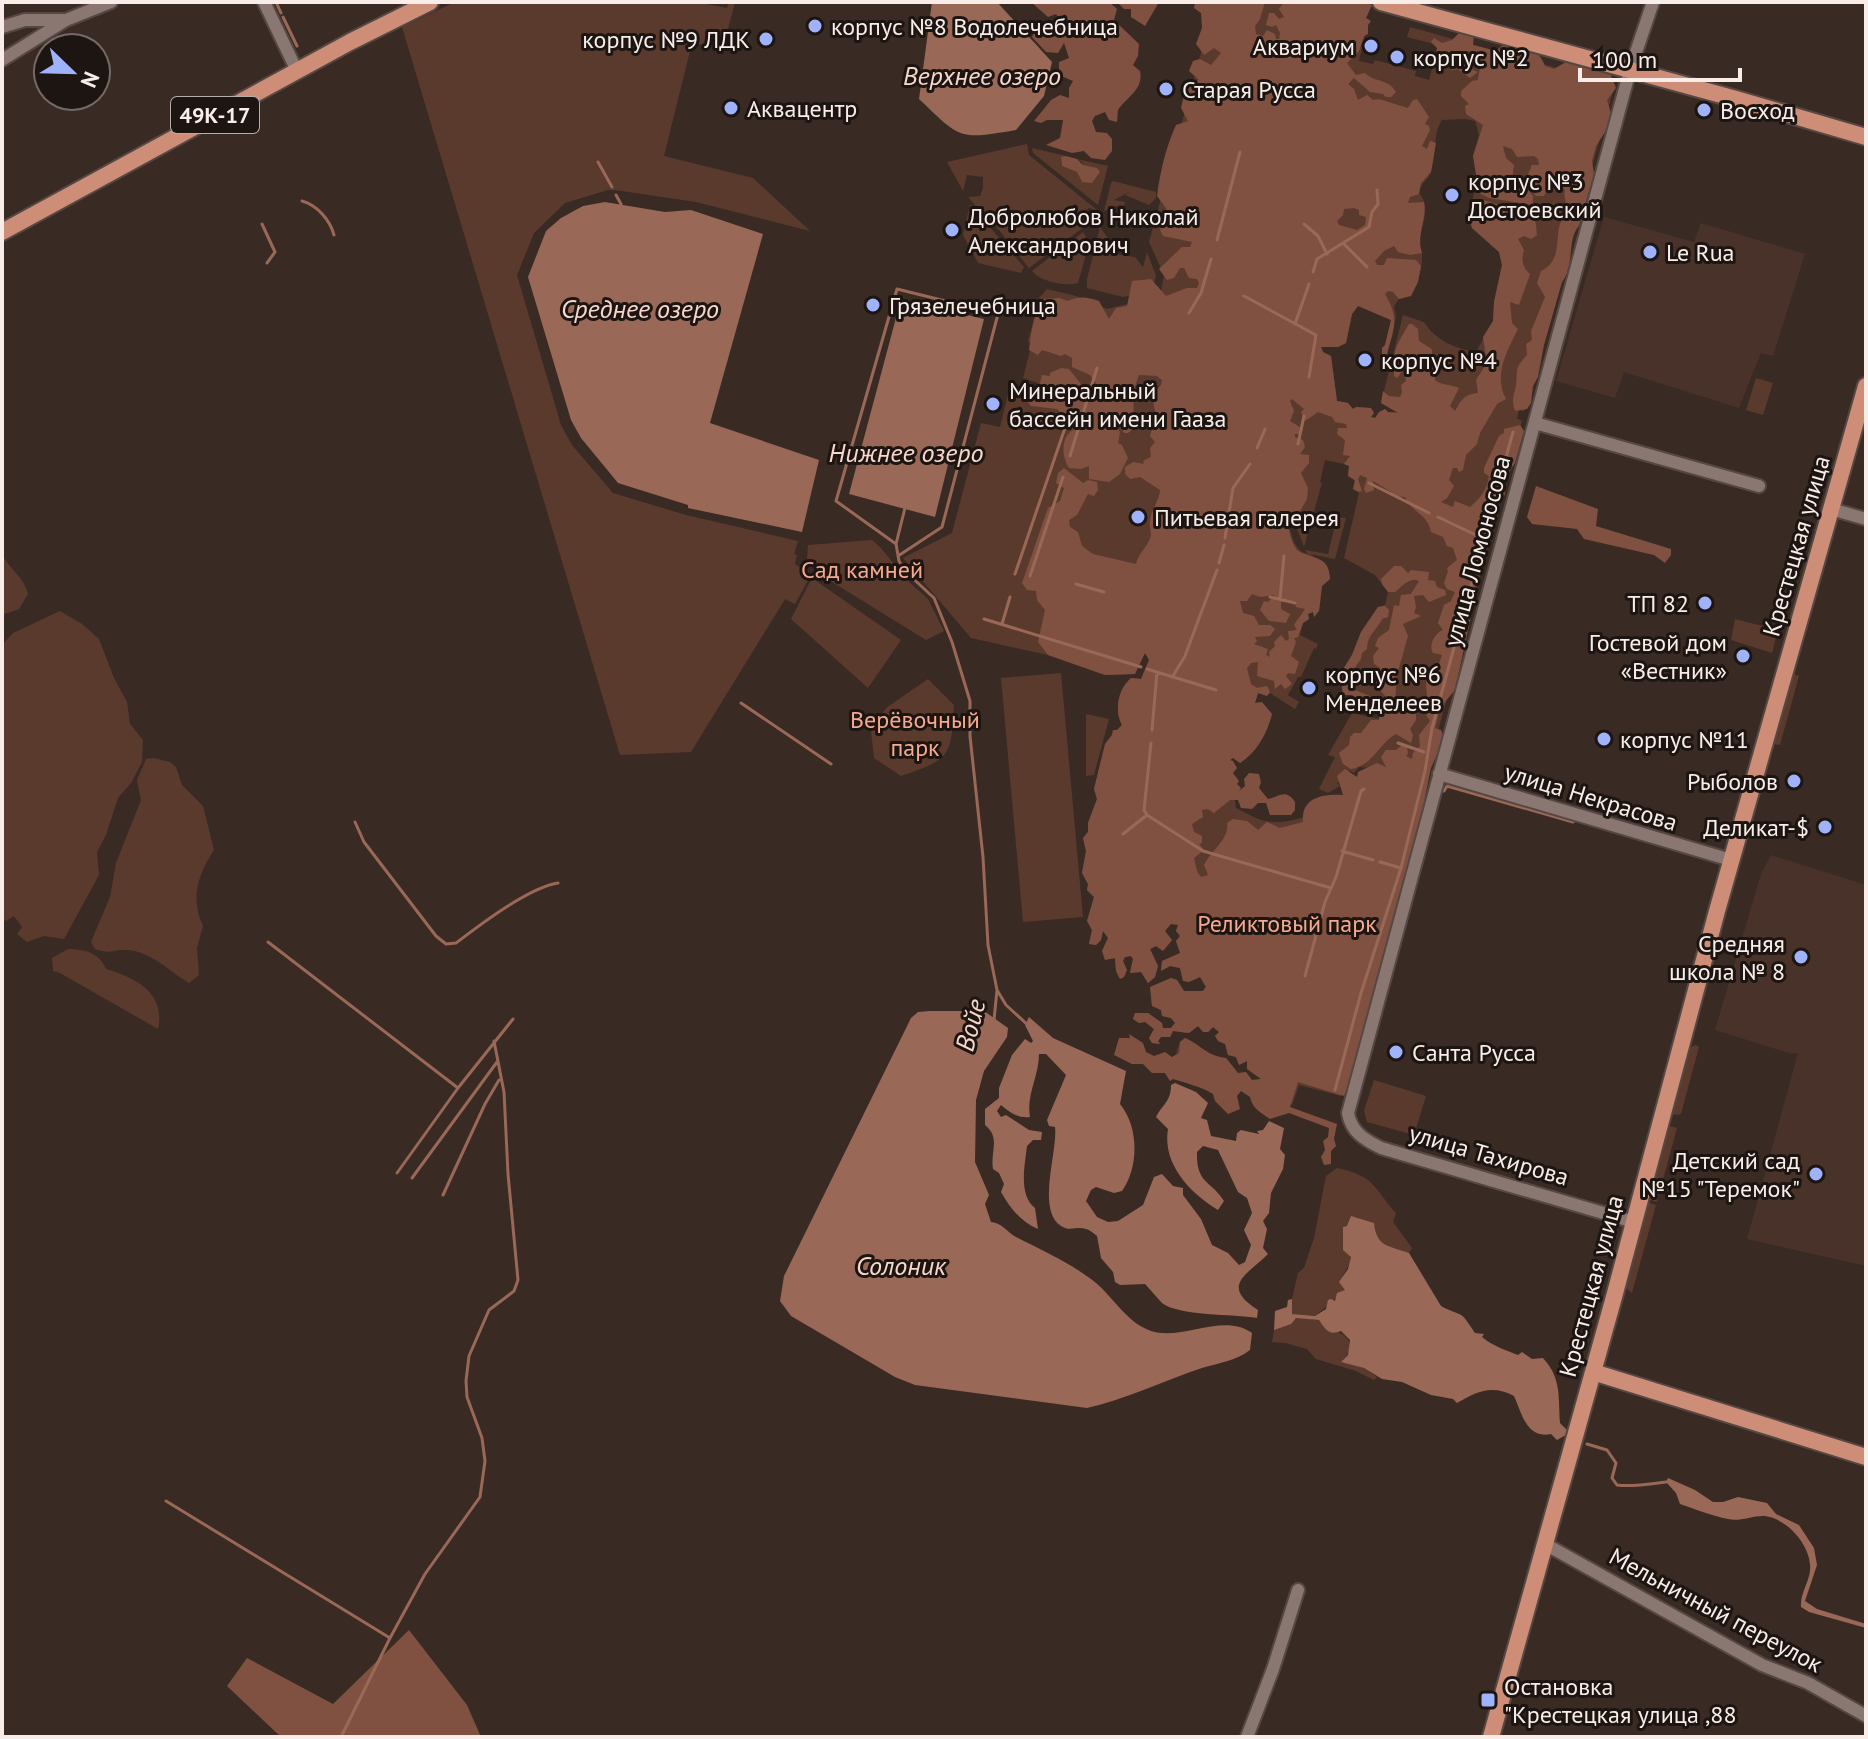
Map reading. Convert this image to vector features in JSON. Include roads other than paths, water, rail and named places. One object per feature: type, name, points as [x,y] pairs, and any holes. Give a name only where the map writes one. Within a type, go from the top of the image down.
[{"type":"main road","name":"49К-17","points":[[2,232],[430,2]]},
{"type":"main road","points":[[1381,2],[1866,137]]},
{"type":"main road","name":"Крестецкая улица","points":[[1491,1737],[1731,860],[1866,386]]},
{"type":"main road","points":[[1593,1372],[1866,1457]]},
{"type":"street","points":[[2,60],[66,20],[111,2]]},
{"type":"street","points":[[264,2],[297,71]]},
{"type":"street","name":"улица Ломоносова","points":[[1348,1113],[1630,70],[1653,2]]},
{"type":"street","points":[[2,27],[25,20],[66,20]]},
{"type":"street","points":[[1535,423],[1759,486]]},
{"type":"street","points":[[1831,509],[1866,519]]},
{"type":"street","name":"улица Некрасова","points":[[1439,774],[1731,860]]},
{"type":"street","name":"улица Тахирова","points":[[1348,1113],[1350,1122],[1363,1140],[1381,1148],[1634,1222]]},
{"type":"street","name":"Мельничный переулок","points":[[1545,1544],[1762,1665],[1808,1683],[1866,1716]]},
{"type":"street","points":[[1247,1737],[1298,1590]]},
{"type":"water","name":"Верхнее озеро","points":[[932,2],[997,2],[1052,62],[1044,96],[1016,130],[982,135],[962,133],[944,122],[919,99]]},
{"type":"water","name":"Среднее озеро","points":[[605,202],[665,212],[691,210],[763,234],[710,423],[819,460],[802,532],[688,508],[688,505],[618,483],[581,438],[571,420],[528,277],[546,231],[583,206]]},
{"type":"water","name":"Нижнее озеро","points":[[901,299],[984,319],[935,517],[849,494]]},
{"type":"water","name":"Солоник","points":[[984,1011],[1008,1028],[1007,1037],[984,1071],[976,1100],[975,1162],[989,1195],[985,1204],[991,1222],[1082,1273],[1099,1285],[1126,1315],[1142,1327],[1176,1333],[1216,1326],[1241,1327],[1252,1333],[1250,1350],[1233,1359],[1087,1408],[915,1385],[895,1377],[791,1316],[780,1301],[784,1276],[911,1018],[918,1012]]},
{"type":"water","points":[[1029,1017],[1053,1038],[1126,1071],[1120,1104],[1131,1124],[1133,1135],[1132,1171],[1122,1191],[1114,1193],[1096,1187],[1086,1201],[1097,1217],[1108,1222],[1118,1221],[1143,1205],[1154,1177],[1162,1174],[1173,1186],[1183,1188],[1183,1195],[1201,1219],[1212,1245],[1228,1253],[1239,1265],[1245,1262],[1251,1245],[1244,1230],[1252,1213],[1247,1198],[1238,1192],[1218,1150],[1203,1146],[1197,1152],[1197,1162],[1202,1176],[1224,1201],[1218,1210],[1180,1176],[1169,1154],[1168,1129],[1156,1117],[1168,1099],[1171,1085],[1175,1083],[1196,1092],[1208,1103],[1201,1118],[1207,1120],[1211,1136],[1236,1141],[1237,1133],[1241,1130],[1259,1134],[1257,1131],[1263,1130],[1269,1121],[1284,1128],[1280,1149],[1285,1155],[1283,1169],[1271,1193],[1269,1213],[1263,1221],[1267,1229],[1263,1248],[1268,1254],[1246,1273],[1239,1286],[1246,1301],[1258,1310],[1257,1318],[1180,1310],[1162,1303],[1145,1284],[1120,1285],[1101,1258],[1097,1236],[1086,1229],[1064,1228],[1054,1218],[1049,1194],[1055,1127],[1049,1126],[1047,1120],[1066,1075],[1046,1054],[1039,1054],[1030,1117],[1018,1116],[1001,1105],[997,1111],[1001,1117],[1006,1115],[1029,1130],[1042,1132],[1041,1140],[1033,1140],[1027,1146],[1024,1171],[1024,1188],[1035,1208],[1038,1229],[1026,1223],[1012,1209],[1001,1192],[1004,1184],[999,1173],[993,1169],[994,1140],[985,1125],[985,1109],[999,1098],[999,1088],[1012,1055],[1025,1039],[1031,1043],[1033,1041],[1025,1025]]},
{"type":"water","points":[[1351,1216],[1374,1223],[1381,1241],[1409,1253],[1441,1306],[1463,1316],[1475,1333],[1484,1334],[1482,1337],[1490,1343],[1518,1355],[1522,1352],[1532,1359],[1543,1358],[1556,1381],[1560,1423],[1567,1430],[1566,1435],[1557,1440],[1551,1434],[1536,1433],[1530,1429],[1514,1396],[1506,1392],[1484,1391],[1457,1403],[1453,1399],[1431,1395],[1402,1382],[1382,1379],[1364,1368],[1341,1362],[1348,1355],[1350,1340],[1341,1331],[1328,1331],[1319,1320],[1296,1318],[1291,1324],[1274,1330],[1275,1311],[1287,1307],[1288,1300],[1292,1299],[1292,1314],[1315,1316],[1326,1309],[1328,1300],[1335,1301],[1337,1293],[1345,1290],[1339,1282],[1348,1269],[1351,1257],[1343,1250],[1343,1227],[1347,1226]]},
{"type":"water","points":[[1668,1478],[1713,1502],[1738,1497],[1767,1503],[1776,1514],[1799,1525],[1814,1548],[1817,1565],[1805,1601],[1817,1609],[1866,1624],[1866,1628],[1801,1607],[1810,1564],[1801,1540],[1788,1527],[1765,1516],[1733,1520],[1680,1504],[1676,1493],[1666,1482]]},
{"type":"waterway","points":[[276,2],[281,13]]},
{"type":"waterway","points":[[283,17],[297,46]]},
{"type":"waterway","points":[[1217,240],[1240,152]]},
{"type":"waterway","points":[[598,162],[612,187]]},
{"type":"waterway","points":[[1313,272],[1317,259],[1369,227],[1372,212],[1378,204],[1377,190]]},
{"type":"waterway","points":[[616,195],[621,204]]},
{"type":"waterway","points":[[302,201],[322,214],[334,235]]},
{"type":"waterway","points":[[262,224],[275,252],[267,263]]},
{"type":"waterway","points":[[1304,224],[1318,236],[1327,254]]},
{"type":"waterway","points":[[1344,244],[1367,267]]},
{"type":"waterway","points":[[1189,313],[1201,293],[1211,259]]},
{"type":"waterway","points":[[1295,324],[1309,284]]},
{"type":"waterway","points":[[896,544],[836,501],[897,289],[998,314],[942,527],[898,556]]},
{"type":"waterway","points":[[1244,296],[1316,335],[1309,377]]},
{"type":"waterway","points":[[1070,456],[1097,368]]},
{"type":"waterway","points":[[1298,444],[1304,416]]},
{"type":"waterway","points":[[1015,574],[1066,425]]},
{"type":"waterway","points":[[1257,448],[1265,429]]},
{"type":"waterway","points":[[1335,1090],[1361,993],[1401,868],[1425,771],[1432,728],[1513,432]]},
{"type":"waterway","points":[[1225,538],[1233,488],[1250,464]]},
{"type":"waterway","points":[[1030,576],[1063,477]]},
{"type":"waterway","points":[[1369,483],[1429,513]]},
{"type":"waterway","name":"Войе","points":[[905,508],[896,544],[899,561],[905,571],[934,598],[952,642],[970,701],[970,736],[983,857],[988,945],[997,990],[994,1020]]},
{"type":"waterway","points":[[1438,517],[1482,538]]},
{"type":"waterway","points":[[1219,563],[1224,545]]},
{"type":"waterway","points":[[1280,599],[1284,556]]},
{"type":"waterway","points":[[1173,676],[1185,656],[1217,570]]},
{"type":"waterway","points":[[1076,584],[1104,592]]},
{"type":"waterway","points":[[1002,624],[1010,597]]},
{"type":"waterway","points":[[1270,597],[1295,603]]},
{"type":"waterway","points":[[984,619],[1141,667]]},
{"type":"waterway","points":[[1147,669],[1216,690]]},
{"type":"waterway","points":[[1152,730],[1157,672]]},
{"type":"waterway","points":[[741,703],[831,764]]},
{"type":"waterway","points":[[1151,743],[1144,810],[1147,815],[1203,851],[1331,888]]},
{"type":"waterway","points":[[1398,743],[1424,752]]},
{"type":"waterway","points":[[1441,791],[1447,786],[1573,822]]},
{"type":"waterway","points":[[1305,976],[1325,902],[1364,789]]},
{"type":"waterway","points":[[1123,834],[1147,815]]},
{"type":"waterway","points":[[355,822],[364,842],[436,936],[446,944],[456,943],[519,899],[558,883]]},
{"type":"waterway","points":[[1342,851],[1373,860]]},
{"type":"waterway","points":[[1380,862],[1401,868]]},
{"type":"waterway","points":[[268,942],[458,1088]]},
{"type":"waterway","points":[[997,990],[1006,1005],[1029,1026]]},
{"type":"waterway","points":[[397,1173],[458,1088],[513,1019]]},
{"type":"waterway","points":[[341,1737],[425,1574],[480,1497],[485,1461],[482,1438],[467,1397],[469,1356],[489,1310],[514,1291],[518,1280],[504,1092],[494,1041]]},
{"type":"waterway","points":[[412,1178],[497,1062]]},
{"type":"waterway","points":[[443,1195],[499,1080]]},
{"type":"waterway","name":"Войе","points":[[1587,1444],[1607,1450],[1616,1463],[1612,1478],[1617,1485],[1666,1482]]},
{"type":"waterway","points":[[166,1501],[390,1638]]},
{"type":"place","name":"корпус №8 Водолечебница","points":[[815,26]]},
{"type":"place","name":"корпус №9 ЛДК","points":[[766,39]]},
{"type":"place","name":"Аквариум","points":[[1371,46]]},
{"type":"place","name":"корпус №2","points":[[1397,57]]},
{"type":"place","name":"Старая Русса","points":[[1166,89]]},
{"type":"place","name":"Аквацентр","points":[[731,108]]},
{"type":"place","name":"Восход","points":[[1704,110]]},
{"type":"place","name":"корпус №3 Достоевский","points":[[1452,195]]},
{"type":"place","name":"Добролюбов Николай Александрович","points":[[952,230]]},
{"type":"place","name":"Le Rua","points":[[1650,252]]},
{"type":"place","name":"Грязелечебница","points":[[873,305]]},
{"type":"place","name":"корпус №4","points":[[1365,360]]},
{"type":"place","name":"Минеральный бассейн имени Гааза","points":[[993,404]]},
{"type":"place","name":"Питьевая галерея","points":[[1138,517]]},
{"type":"place","name":"ТП 82","points":[[1705,603]]},
{"type":"place","name":"Гостевой дом «Вестник»","points":[[1743,656]]},
{"type":"place","name":"корпус №6 Менделеев","points":[[1309,688]]},
{"type":"place","name":"корпус №11","points":[[1604,739]]},
{"type":"place","name":"Рыболов","points":[[1794,781]]},
{"type":"place","name":"Деликат-$","points":[[1825,827]]},
{"type":"place","name":"Средняя школа № 8","points":[[1801,957]]},
{"type":"place","name":"Санта Русса","points":[[1396,1052]]},
{"type":"place","name":"Детский сад №15 \"Теремок\"","points":[[1816,1174]]},
{"type":"place","name":"Остановка \"Крестецкая улица ,88","points":[[1488,1700]]},
{"type":"park label","name":"Сад камней","points":[[862,569]]},
{"type":"park label","name":"Верёвочный парк","points":[[915,733]]},
{"type":"park label","name":"Реликтовый парк","points":[[1287,923]]}]
